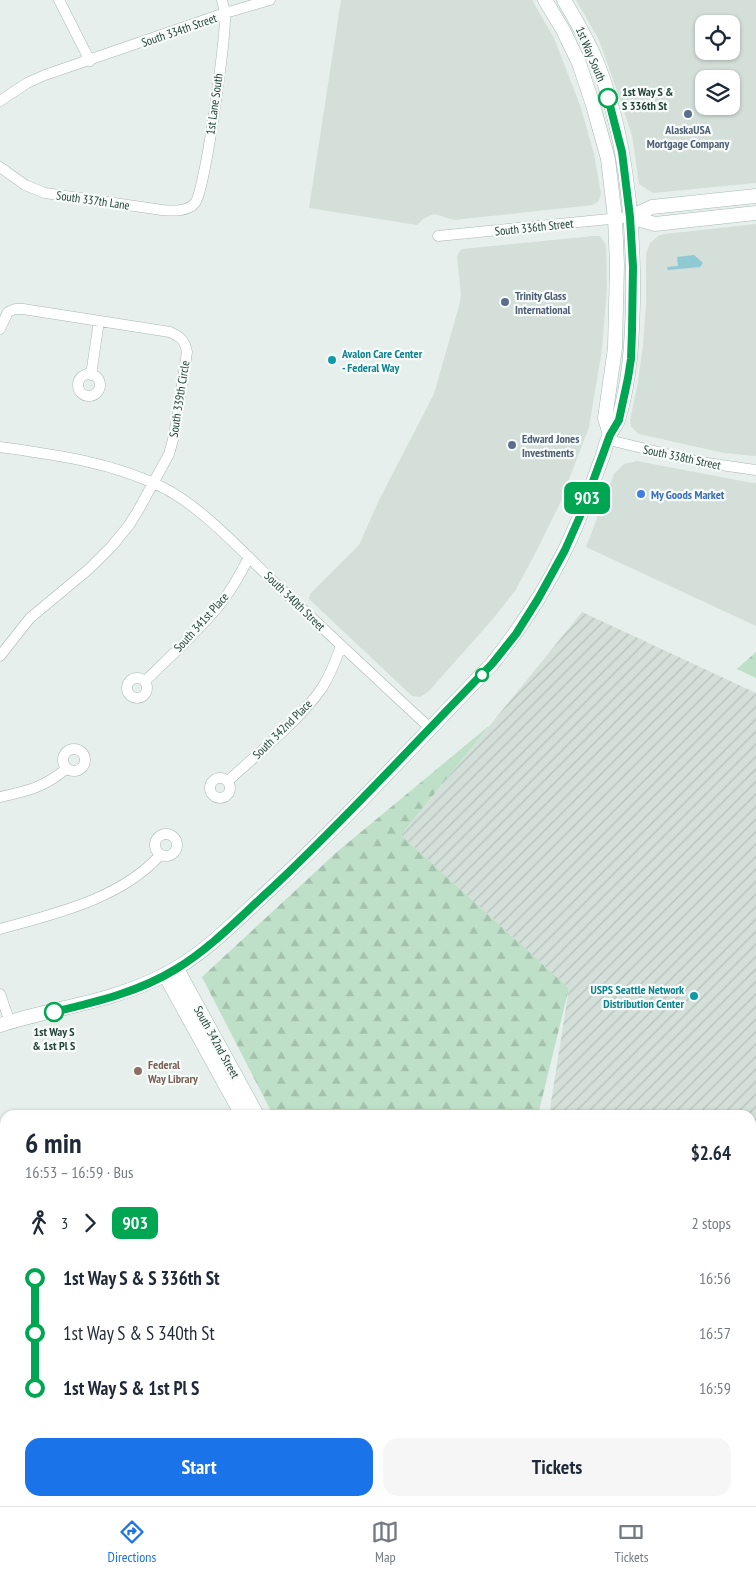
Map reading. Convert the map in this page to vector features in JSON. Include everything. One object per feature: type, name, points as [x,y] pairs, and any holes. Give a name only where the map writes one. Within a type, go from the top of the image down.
[{"type":"main road","name":"1st Way South","points":[[545,0],[563,30],[579,63],[608,159],[615,218],[616,265],[615,348],[605,418],[609,437]]},
{"type":"main road","name":"1st Way South","points":[[5,1024],[106,999],[138,988],[171,972],[236,921],[307,855],[492,664],[516,634],[565,550],[581,514],[609,437],[619,420],[631,359],[633,267],[630,217],[622,152],[596,60],[564,0]]},
{"type":"main road","name":"South 336th Street","points":[[630,217],[652,207],[756,196]]},
{"type":"main road","name":"South 336th Street","points":[[630,217],[655,224],[756,213]]},
{"type":"main road","name":"South 342nd Street","points":[[171,972],[240,1110]]},
{"type":"main road","name":"South 342nd Street","points":[[171,972],[254,1110]]},
{"type":"street","points":[[59,0],[90,61]]},
{"type":"street","name":"1st Lane South","points":[[193,205],[199,195],[204,172],[223,41],[225,13],[222,0]]},
{"type":"street","name":"South 334th Street","points":[[0,101],[28,83],[45,75],[225,13],[270,0]]},
{"type":"street","name":"South 337th Lane","points":[[0,167],[32,188],[53,195],[170,210],[185,209],[193,205]]},
{"type":"street","name":"South 336th Street","points":[[438,236],[630,217]]},
{"type":"street","name":"South 339th Circle","points":[[0,329],[8,312],[15,309],[38,310],[170,332],[179,336],[186,343],[187,352],[174,436],[169,454],[153,483]]},
{"type":"street","points":[[91,375],[99,321]]},
{"type":"street","name":"South 338th Street","points":[[609,437],[700,462],[756,470]]},
{"type":"street","name":"South 340th Street","points":[[0,447],[100,464],[130,473],[153,483],[188,503],[430,728]]},
{"type":"street","points":[[0,656],[30,618],[89,569],[112,546],[129,525],[153,483]]},
{"type":"street","name":"South 341st Place","points":[[145,681],[219,606],[235,584],[248,557]]},
{"type":"street","name":"South 342nd Place","points":[[228,781],[303,711],[321,689],[330,674],[341,646]]},
{"type":"street","points":[[0,797],[24,792],[53,780],[67,768]]},
{"type":"street","points":[[0,929],[62,912],[90,901],[127,882],[150,866],[160,855]]},
{"type":"street","points":[[0,994],[5,1024]]},
{"type":"shaded area","points":[[341,0],[532,0],[554,38],[580,105],[594,154],[601,193],[599,201],[592,205],[454,220],[434,214],[423,219],[417,225],[309,208]]},
{"type":"shaded area","points":[[576,0],[756,0],[756,183],[653,193],[639,184],[632,135],[599,40]]},
{"type":"shaded area","points":[[756,224],[756,456],[724,453],[639,434],[631,427],[630,420],[643,345],[646,304],[646,254],[650,243],[658,236],[665,234]]},
{"type":"shaded area","points":[[600,236],[606,245],[607,289],[602,349],[589,427],[560,503],[515,591],[492,620],[428,692],[420,697],[412,696],[309,599],[310,594],[359,545],[379,500],[434,394],[461,295],[457,257],[459,252],[462,249]]},
{"type":"shaded area","points":[[637,461],[756,483],[756,626],[586,547],[614,474],[624,464]]},
{"type":"shaded area","name":"USPS Seattle Network Distribution Center","points":[[582,612],[756,693],[756,1110],[550,1110],[569,988],[401,835]]},
{"type":"green space","points":[[756,652],[756,678],[737,669]]},
{"type":"green space","points":[[490,725],[401,835],[569,988],[539,1110],[270,1110],[202,977],[338,851]]},
{"type":"water","points":[[694,255],[703,263],[700,267],[668,270],[667,267],[678,266],[677,257]]},
{"type":"bus line","name":"903","points":[[54,1012],[120,995],[177,969],[236,921],[307,855],[492,664],[516,634],[538,599],[565,550],[581,514],[610,435],[619,420],[631,359],[633,267],[630,217],[622,152],[608,98]]},
{"type":"place","name":"1st Way S & S 336th St","points":[[608,98]]},
{"type":"place","name":"AlaskaUSA Mortgage Company","points":[[688,114]]},
{"type":"place","name":"Trinity Glass International","points":[[505,302]]},
{"type":"place","name":"Avalon Care Center - Federal Way","points":[[332,360]]},
{"type":"place","name":"Edward Jones Investments","points":[[512,445]]},
{"type":"place","name":"My Goods Market","points":[[641,494]]},
{"type":"place","name":"USPS Seattle Network Distribution Center","points":[[694,996]]},
{"type":"place","name":"1st Way S & 1st Pl S","points":[[54,1012]]},
{"type":"place","name":"Federal Way Library","points":[[138,1071]]}]
